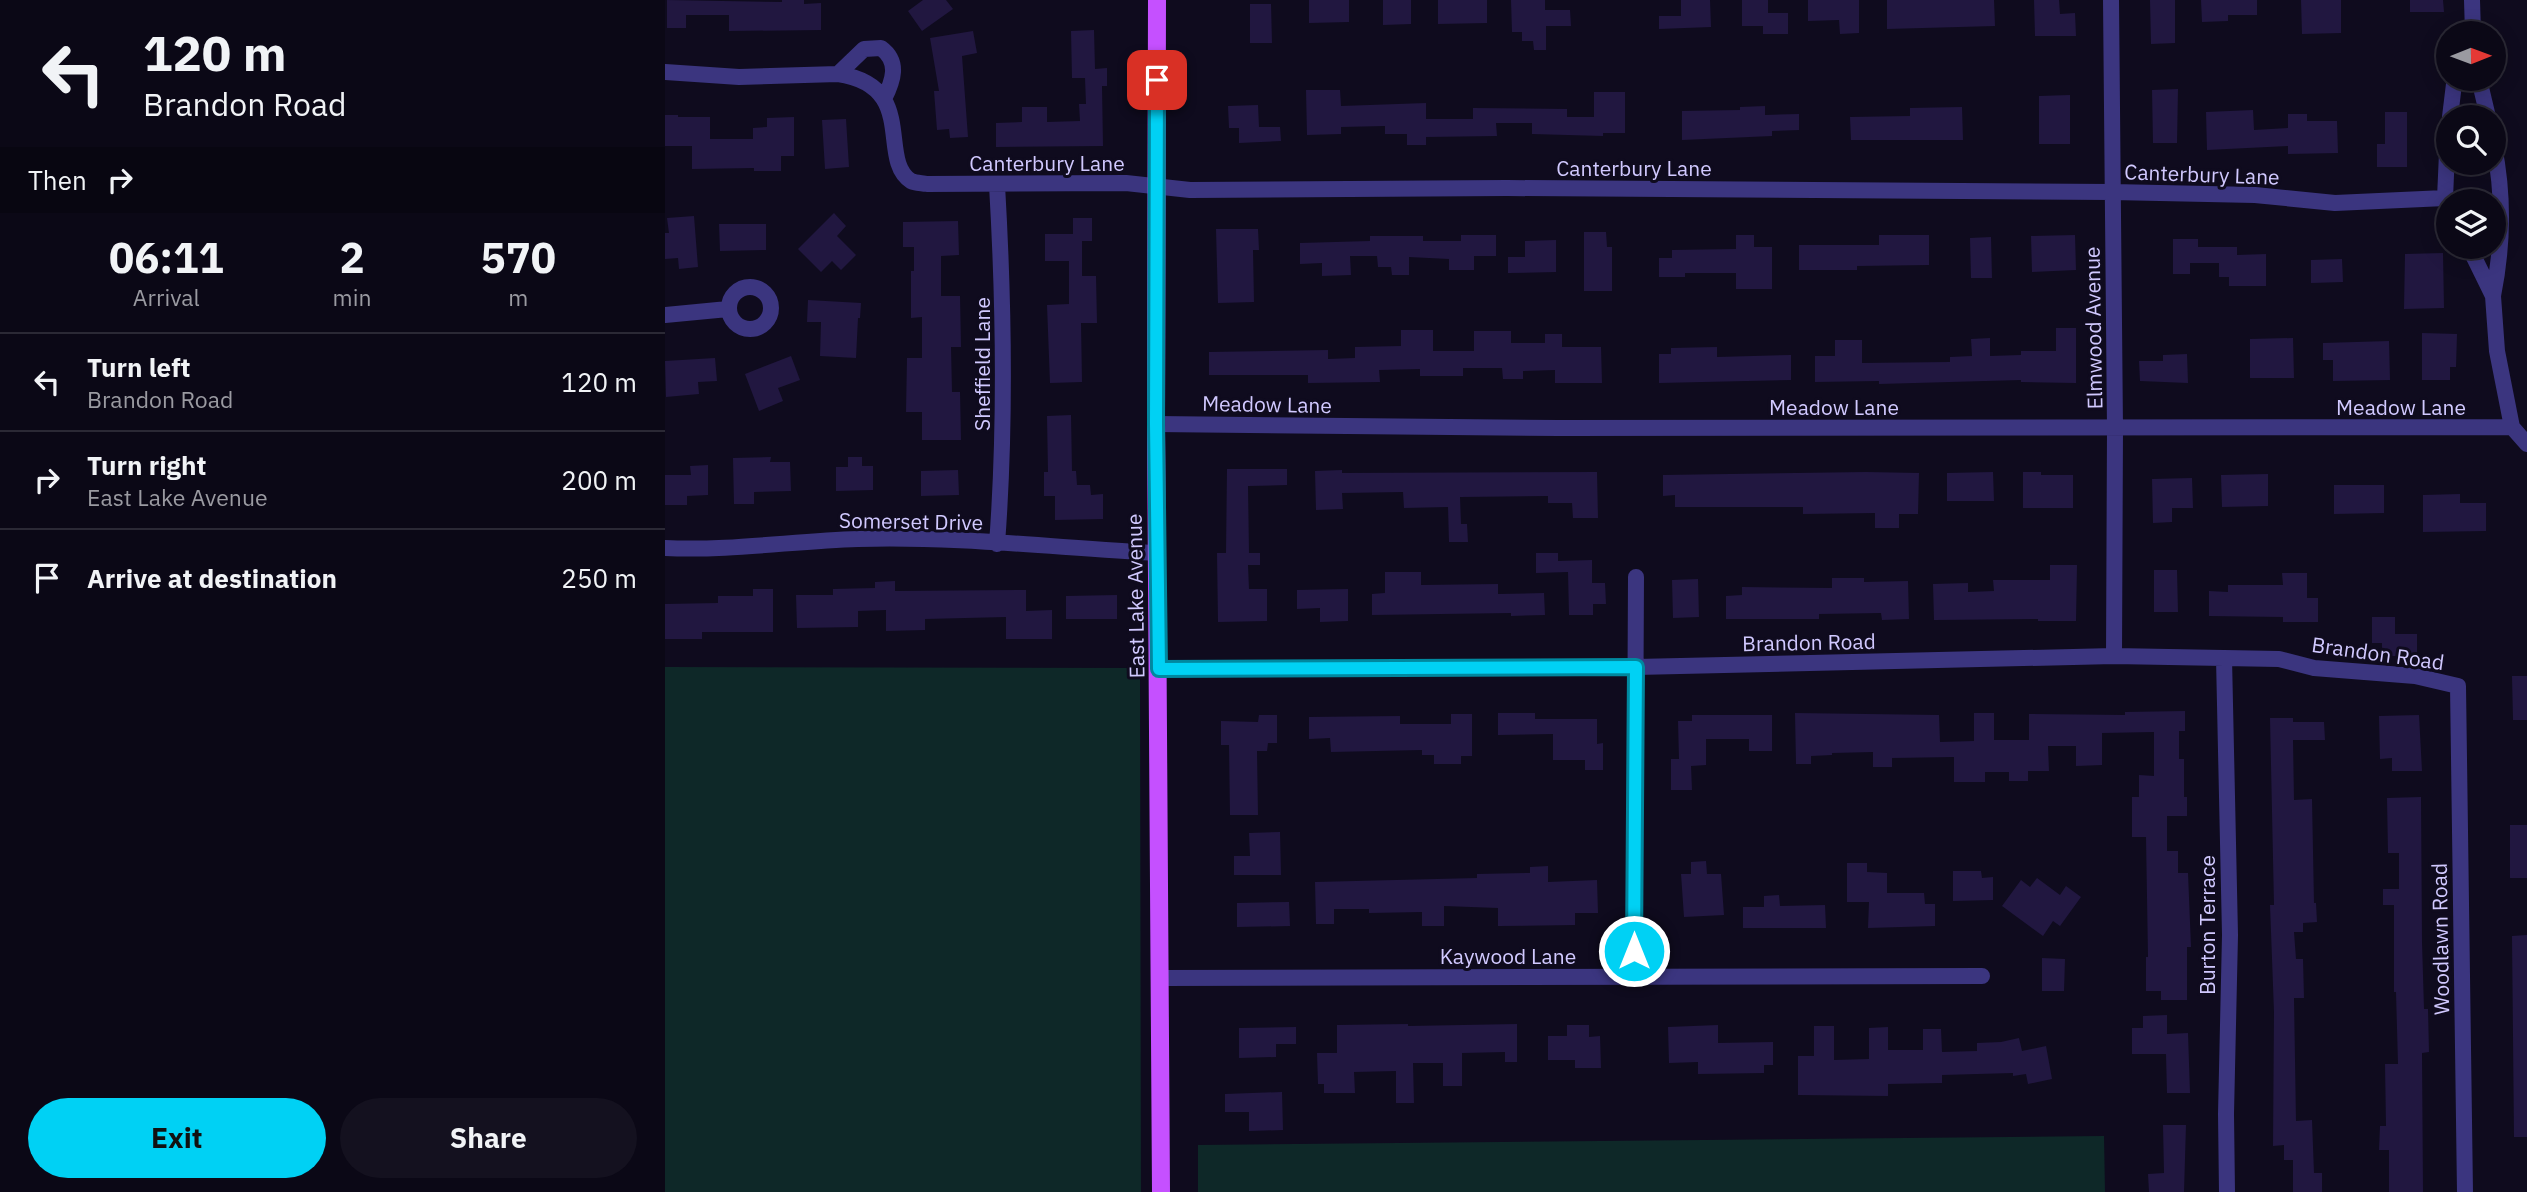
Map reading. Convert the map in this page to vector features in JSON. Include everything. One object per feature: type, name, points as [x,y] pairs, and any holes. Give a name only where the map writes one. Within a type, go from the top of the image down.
[{"type":"main road","name":"East Lake Avenue","points":[[1157,0],[1156,424],[1161,1192]]},
{"type":"street","name":"Elmwood Avenue","points":[[2111,0],[2114,656]]},
{"type":"street","points":[[2472,0],[2473,21]]},
{"type":"street","points":[[665,72],[739,77],[838,74],[852,76],[865,83],[884,99],[893,77],[893,66],[891,58],[881,48],[864,49],[838,74]]},
{"type":"street","name":"Canterbury Lane","points":[[884,99],[891,116],[898,160],[904,172],[912,181],[927,184],[1126,183],[1190,190],[1507,188],[2112,192],[2255,195],[2335,203],[2436,201]]},
{"type":"street","points":[[2498,175],[2502,231],[2493,296],[2497,351],[2512,427],[2527,444]]},
{"type":"street","name":"Sheffield Lane","points":[[997,185],[1004,293],[1005,362],[1002,484],[997,544]]},
{"type":"street","points":[[2475,259],[2493,296]]},
{"type":"street","points":[[665,315],[729,309]]},
{"type":"street","name":"Meadow Lane","points":[[1156,424],[1573,428],[2512,427]]},
{"type":"street","name":"Somerset Drive","points":[[665,548],[719,549],[856,539],[921,539],[1157,553]]},
{"type":"street","points":[[1634,977],[1636,578]]},
{"type":"street","name":"Brandon Road","points":[[1159,669],[1636,667],[2114,656],[2279,659],[2314,668],[2416,676],[2458,686]]},
{"type":"street","name":"Burton Terrace","points":[[2224,658],[2229,935],[2227,1192]]},
{"type":"street","name":"Woodlawn Road","points":[[2458,686],[2465,1192]]},
{"type":"street","name":"Kaywood Lane","points":[[1161,978],[1982,976]]},
{"type":"green space","points":[[665,667],[1140,668],[1141,1192],[665,1192]]},
{"type":"green space","points":[[2104,1136],[2105,1192],[1198,1192],[1198,1145]]},
{"type":"building","points":[[667,0],[804,0],[804,4],[821,3],[821,30],[729,31],[729,15],[686,15],[686,28],[667,28]]},
{"type":"building","points":[[923,0],[946,0],[953,9],[922,31],[908,11]]},
{"type":"building","points":[[1309,0],[1349,0],[1349,22],[1309,23]]},
{"type":"building","points":[[1383,0],[1411,0],[1411,24],[1383,25]]},
{"type":"building","points":[[1438,0],[1487,0],[1487,23],[1438,24]]},
{"type":"building","points":[[1511,0],[1545,0],[1545,10],[1570,10],[1571,26],[1546,26],[1546,50],[1534,50],[1533,41],[1522,41],[1522,32],[1512,32]]},
{"type":"building","points":[[1681,0],[1710,0],[1711,27],[1659,29],[1659,16],[1681,16]]},
{"type":"building","points":[[1742,0],[1768,0],[1768,13],[1788,13],[1788,34],[1763,34],[1763,26],[1742,26]]},
{"type":"building","points":[[1808,0],[1859,0],[1859,33],[1840,34],[1839,20],[1808,21]]},
{"type":"building","points":[[1887,0],[1994,0],[1995,26],[1887,29]]},
{"type":"building","points":[[2034,0],[2059,0],[2060,14],[2075,13],[2076,36],[2035,36]]},
{"type":"building","points":[[2150,0],[2175,0],[2175,43],[2151,44]]},
{"type":"building","points":[[2201,0],[2257,0],[2257,15],[2228,15],[2228,21],[2202,22]]},
{"type":"building","points":[[2301,0],[2341,0],[2341,33],[2302,34]]},
{"type":"building","points":[[2410,0],[2443,0],[2444,12],[2410,12]]},
{"type":"building","points":[[1250,4],[1271,4],[1272,43],[1250,43]]},
{"type":"building","points":[[1094,30],[1095,69],[1107,68],[1107,86],[1102,86],[1103,146],[996,147],[996,123],[1022,122],[1022,107],[1047,107],[1047,122],[1080,121],[1079,104],[1086,104],[1085,78],[1072,78],[1071,31]]},
{"type":"building","points":[[973,31],[977,53],[962,56],[968,137],[950,138],[949,129],[937,130],[934,91],[939,91],[930,38]]},
{"type":"building","points":[[2178,89],[2177,143],[2153,143],[2152,90]]},
{"type":"building","points":[[1306,90],[1340,90],[1341,106],[1426,103],[1426,119],[1473,119],[1473,108],[1567,109],[1567,117],[1594,117],[1594,92],[1625,92],[1625,133],[1603,133],[1603,136],[1532,134],[1532,123],[1496,123],[1497,136],[1426,137],[1426,145],[1407,145],[1407,134],[1385,134],[1385,126],[1341,127],[1341,134],[1307,135]]},
{"type":"building","points":[[2070,95],[2070,144],[2039,144],[2039,96]]},
{"type":"building","points":[[1258,105],[1259,127],[1280,127],[1281,141],[1239,143],[1239,128],[1229,128],[1228,106]]},
{"type":"building","points":[[1765,106],[1765,115],[1799,114],[1799,130],[1772,131],[1772,136],[1682,140],[1682,111],[1740,110],[1740,107]]},
{"type":"building","points":[[1962,107],[1963,140],[1851,140],[1850,117],[1910,116],[1910,108]]},
{"type":"building","points":[[2253,110],[2254,130],[2288,128],[2288,114],[2307,114],[2307,121],[2337,121],[2338,153],[2288,154],[2288,146],[2207,150],[2206,112]]},
{"type":"building","points":[[2385,112],[2407,112],[2407,167],[2377,167],[2377,144],[2385,144]]},
{"type":"building","points":[[665,115],[710,117],[710,139],[753,139],[753,128],[767,127],[767,118],[794,117],[794,156],[781,156],[781,171],[754,171],[754,168],[692,169],[692,146],[665,146]]},
{"type":"building","points":[[846,119],[849,167],[825,169],[822,120]]},
{"type":"building","points":[[834,213],[846,226],[837,236],[856,255],[841,270],[832,261],[821,272],[798,249]]},
{"type":"building","points":[[694,216],[698,267],[679,269],[678,258],[665,259],[665,233],[669,233],[667,218]]},
{"type":"building","points":[[1073,218],[1092,218],[1092,241],[1082,241],[1082,276],[1096,276],[1097,323],[1081,323],[1082,382],[1050,383],[1047,305],[1069,304],[1069,261],[1045,261],[1045,234],[1073,234]]},
{"type":"building","points":[[958,221],[959,255],[941,256],[941,296],[960,296],[961,347],[951,347],[952,392],[960,392],[961,440],[922,440],[922,412],[906,412],[907,358],[922,358],[922,317],[911,318],[914,247],[903,247],[903,222]]},
{"type":"building","points":[[719,224],[766,224],[766,250],[720,251]]},
{"type":"building","points":[[1216,229],[1258,229],[1259,250],[1253,250],[1254,302],[1218,303]]},
{"type":"building","points":[[1584,232],[1606,232],[1607,247],[1612,247],[1612,291],[1584,291]]},
{"type":"building","points":[[1461,235],[1496,235],[1496,256],[1474,256],[1474,270],[1449,270],[1449,259],[1409,257],[1409,275],[1392,275],[1391,267],[1378,267],[1377,256],[1350,256],[1351,275],[1322,276],[1322,263],[1300,264],[1300,243],[1370,241],[1370,236],[1423,236],[1423,241],[1461,241]]},
{"type":"building","points":[[1736,235],[1754,235],[1754,247],[1772,247],[1772,289],[1736,289],[1736,273],[1685,273],[1685,277],[1659,277],[1659,258],[1672,258],[1672,250],[1736,249]]},
{"type":"building","points":[[1879,235],[1929,235],[1929,265],[1857,266],[1857,270],[1799,270],[1799,245],[1879,245]]},
{"type":"building","points":[[2075,235],[2076,270],[2032,272],[2031,236]]},
{"type":"building","points":[[1991,237],[1992,278],[1971,278],[1970,238]]},
{"type":"building","points":[[2173,239],[2198,239],[2198,247],[2237,247],[2237,255],[2266,254],[2266,286],[2229,286],[2229,277],[2219,277],[2219,263],[2190,263],[2190,274],[2173,274]]},
{"type":"building","points":[[1556,240],[1556,272],[1508,273],[1508,257],[1525,257],[1525,241]]},
{"type":"building","points":[[2436,253],[2436,259],[2443,259],[2444,308],[2404,309],[2405,254]]},
{"type":"building","points":[[2342,259],[2343,282],[2311,283],[2311,260]]},
{"type":"building","points":[[808,300],[861,303],[856,358],[820,356],[821,322],[807,322]]},
{"type":"building","points":[[2056,328],[2076,328],[2076,383],[2021,380],[1879,384],[1879,381],[1815,382],[1815,356],[1835,356],[1835,340],[1862,340],[1862,363],[1950,362],[1950,357],[1972,356],[1971,339],[1990,338],[1990,356],[2021,355],[2021,351],[2056,351]]},
{"type":"building","points":[[1401,330],[1433,330],[1433,351],[1474,351],[1474,331],[1511,331],[1511,343],[1545,343],[1545,334],[1562,334],[1562,347],[1601,347],[1602,383],[1555,383],[1555,370],[1523,371],[1523,379],[1503,379],[1502,368],[1463,368],[1463,376],[1420,376],[1420,369],[1379,370],[1380,382],[1308,383],[1308,375],[1209,375],[1209,352],[1328,350],[1328,359],[1355,358],[1355,347],[1401,346]]},
{"type":"building","points":[[2422,333],[2457,334],[2456,367],[2450,367],[2450,380],[2422,380]]},
{"type":"building","points":[[2293,338],[2294,378],[2250,378],[2250,339]]},
{"type":"building","points":[[2389,341],[2390,380],[2333,381],[2333,360],[2323,360],[2323,343]]},
{"type":"building","points":[[1717,347],[1717,357],[1791,355],[1791,380],[1659,383],[1659,354],[1671,354],[1671,348]]},
{"type":"building","points":[[2187,354],[2188,383],[2140,381],[2139,361],[2163,361],[2163,355]]},
{"type":"building","points":[[791,356],[800,380],[778,388],[783,401],[759,411],[745,374]]},
{"type":"building","points":[[715,358],[717,381],[698,382],[699,394],[666,397],[665,361]]},
{"type":"building","points":[[1071,415],[1072,471],[1076,471],[1077,485],[1090,485],[1091,495],[1103,494],[1103,519],[1055,520],[1055,496],[1044,496],[1044,472],[1048,472],[1047,416]]},
{"type":"building","points":[[771,457],[770,462],[790,462],[791,491],[754,492],[754,504],[734,504],[733,458]]},
{"type":"building","points":[[848,457],[862,457],[862,466],[873,466],[873,490],[836,491],[836,467],[848,467]]},
{"type":"building","points":[[708,465],[708,495],[687,496],[687,505],[665,505],[665,475],[691,475],[690,466]]},
{"type":"building","points":[[1227,469],[1287,469],[1287,485],[1248,486],[1249,553],[1260,553],[1260,565],[1248,565],[1249,589],[1267,589],[1267,621],[1218,622],[1217,553],[1226,553]]},
{"type":"building","points":[[958,470],[959,495],[921,496],[921,471]]},
{"type":"building","points":[[1342,470],[1342,473],[1597,472],[1598,518],[1573,518],[1572,503],[1548,503],[1548,496],[1460,497],[1461,524],[1467,524],[1468,542],[1449,542],[1448,507],[1404,508],[1403,492],[1342,493],[1343,509],[1316,510],[1315,471]]},
{"type":"building","points":[[1993,472],[1994,501],[1947,501],[1947,473]]},
{"type":"building","points":[[2023,472],[2073,475],[2073,508],[2023,508]]},
{"type":"building","points":[[1919,473],[1918,514],[1899,514],[1899,528],[1875,528],[1875,513],[1803,514],[1803,507],[1675,507],[1675,495],[1663,496],[1663,475]]},
{"type":"building","points":[[2268,474],[2268,506],[2222,507],[2221,475]]},
{"type":"building","points":[[2192,478],[2193,508],[2172,508],[2172,522],[2153,523],[2152,479]]},
{"type":"building","points":[[2334,485],[2384,485],[2384,513],[2334,514]]},
{"type":"building","points":[[2460,494],[2460,503],[2486,503],[2486,531],[2423,532],[2423,495]]},
{"type":"building","points":[[1536,553],[1558,553],[1558,561],[1592,560],[1592,583],[1605,583],[1606,604],[1593,604],[1593,615],[1569,615],[1568,572],[1536,573]]},
{"type":"building","points":[[2050,565],[2077,565],[2076,621],[1934,620],[1933,584],[1968,583],[1968,592],[1994,591],[1993,580],[2050,580]]},
{"type":"building","points":[[2154,570],[2177,570],[2178,612],[2154,612]]},
{"type":"building","points":[[1385,572],[1421,572],[1421,585],[1498,584],[1498,594],[1544,593],[1545,615],[1372,615],[1372,594],[1385,593]]},
{"type":"building","points":[[2282,573],[2307,573],[2307,598],[2318,598],[2318,622],[2283,622],[2283,617],[2209,616],[2209,591],[2228,592],[2228,585],[2283,585]]},
{"type":"building","points":[[1832,578],[1864,578],[1864,582],[1908,581],[1909,619],[1882,620],[1881,613],[1819,614],[1819,619],[1726,619],[1726,596],[1742,595],[1742,587],[1832,588]]},
{"type":"building","points":[[1698,579],[1699,617],[1673,618],[1672,580]]},
{"type":"building","points":[[895,581],[895,591],[1026,590],[1026,611],[1052,610],[1052,639],[1006,639],[1006,617],[925,619],[925,630],[886,631],[886,610],[858,611],[858,627],[797,628],[796,595],[833,595],[833,589],[875,588],[875,582]]},
{"type":"building","points":[[753,589],[773,589],[773,632],[702,632],[702,639],[665,639],[665,604],[718,603],[718,596],[753,596]]},
{"type":"building","points":[[1348,589],[1348,621],[1320,622],[1320,608],[1297,609],[1297,590]]},
{"type":"building","points":[[1117,595],[1117,619],[1066,619],[1066,596]]},
{"type":"building","points":[[2372,617],[2395,617],[2395,634],[2417,634],[2417,656],[2382,656],[2382,643],[2372,643]]},
{"type":"building","points":[[2512,676],[2527,676],[2527,720],[2513,720]]},
{"type":"building","points":[[2185,711],[2185,731],[2179,731],[2179,759],[2184,759],[2187,816],[2167,816],[2167,851],[2178,851],[2178,873],[2188,873],[2191,947],[2187,947],[2187,1000],[2161,1000],[2161,991],[2146,991],[2146,837],[2132,837],[2132,797],[2139,797],[2139,775],[2154,776],[2154,732],[2102,733],[2102,765],[2076,766],[2076,746],[2048,746],[2049,771],[2028,771],[2028,781],[2009,781],[2009,772],[1985,772],[1985,782],[1954,782],[1954,757],[1892,758],[1892,767],[1873,767],[1873,752],[1832,753],[1811,756],[1811,764],[1796,764],[1795,713],[1939,715],[1940,742],[1974,741],[1974,713],[1994,713],[1994,740],[2029,740],[2029,714],[2125,715],[2125,712]]},
{"type":"building","points":[[1498,713],[1535,713],[1535,719],[1597,719],[1597,744],[1603,743],[1603,770],[1585,770],[1585,760],[1553,760],[1553,734],[1498,735]]},
{"type":"building","points":[[1451,714],[1472,714],[1472,756],[1461,756],[1461,764],[1434,764],[1434,755],[1422,755],[1422,750],[1331,752],[1330,738],[1309,739],[1309,717],[1400,716],[1400,724],[1451,724]]},
{"type":"building","points":[[1259,715],[1277,715],[1277,743],[1268,743],[1267,751],[1257,751],[1258,815],[1230,815],[1229,745],[1221,745],[1221,721],[1258,722]]},
{"type":"building","points":[[1692,715],[1772,715],[1772,751],[1749,751],[1749,739],[1706,739],[1706,765],[1691,766],[1692,790],[1671,790],[1671,759],[1679,759],[1678,721],[1692,721]]},
{"type":"building","points":[[2419,715],[2422,771],[2392,771],[2392,758],[2380,759],[2379,716]]},
{"type":"building","points":[[2270,718],[2293,718],[2293,722],[2324,722],[2325,740],[2293,740],[2294,800],[2312,799],[2314,903],[2317,922],[2303,923],[2303,932],[2294,932],[2296,959],[2303,959],[2304,998],[2294,998],[2296,1121],[2312,1120],[2314,1173],[2322,1173],[2322,1192],[2293,1192],[2293,1160],[2284,1160],[2284,1145],[2273,1146],[2274,1012],[2270,905],[2274,905]]},
{"type":"building","points":[[2421,797],[2424,1009],[2428,1009],[2429,1052],[2422,1053],[2423,1192],[2389,1192],[2389,1150],[2379,1150],[2380,1126],[2386,1126],[2385,1064],[2398,1064],[2394,992],[2394,905],[2383,905],[2383,889],[2399,889],[2399,853],[2388,853],[2387,798]]},
{"type":"building","points":[[2510,825],[2527,825],[2527,878],[2510,878]]},
{"type":"building","points":[[1280,832],[1281,875],[1234,875],[1234,856],[1250,856],[1249,833]]},
{"type":"building","points":[[1706,861],[1707,874],[1721,874],[1724,915],[1684,917],[1681,874],[1691,874],[1691,862]]},
{"type":"building","points":[[1847,863],[1867,863],[1867,872],[1887,873],[1887,893],[1924,893],[1925,904],[1935,904],[1935,926],[1868,928],[1869,902],[1847,902]]},
{"type":"building","points":[[1548,866],[1548,882],[1597,880],[1598,913],[1575,913],[1575,925],[1498,926],[1498,908],[1444,906],[1444,926],[1422,926],[1422,912],[1369,913],[1369,909],[1334,909],[1334,924],[1316,924],[1315,882],[1477,878],[1477,874],[1530,873],[1530,867]]},
{"type":"building","points":[[1953,871],[1981,871],[1982,878],[1993,877],[1993,900],[1953,901]]},
{"type":"building","points":[[2037,878],[2060,895],[2066,886],[2081,897],[2060,926],[2053,921],[2043,936],[2002,906],[2021,880],[2030,887]]},
{"type":"building","points":[[1779,895],[1780,906],[1825,905],[1826,928],[1743,928],[1743,907],[1764,907],[1764,896]]},
{"type":"building","points":[[1289,902],[1290,926],[1237,927],[1237,903]]},
{"type":"building","points":[[2527,935],[2527,1137],[2514,1137],[2512,936]]},
{"type":"building","points":[[2042,958],[2065,959],[2064,991],[2042,991]]},
{"type":"building","points":[[2167,1015],[2167,1034],[2188,1033],[2190,1093],[2167,1093],[2166,1054],[2132,1054],[2132,1028],[2143,1028],[2143,1016]]},
{"type":"building","points":[[1517,1024],[1517,1062],[1505,1062],[1505,1052],[1462,1053],[1462,1086],[1443,1086],[1443,1063],[1413,1063],[1414,1103],[1396,1103],[1396,1071],[1354,1072],[1355,1093],[1324,1093],[1324,1084],[1318,1084],[1317,1053],[1337,1053],[1337,1025]]},
{"type":"building","points":[[1567,1025],[1589,1025],[1589,1037],[1600,1036],[1601,1068],[1575,1068],[1575,1060],[1548,1060],[1548,1036],[1567,1036]]},
{"type":"building","points":[[1718,1025],[1718,1043],[1773,1042],[1773,1065],[1764,1065],[1764,1073],[1698,1074],[1698,1062],[1669,1063],[1668,1027]]},
{"type":"building","points":[[1814,1026],[1834,1026],[1834,1060],[1869,1059],[1869,1028],[1888,1027],[1888,1050],[1923,1050],[1923,1029],[1941,1029],[1942,1052],[1977,1051],[1977,1043],[2019,1038],[2022,1051],[2046,1046],[2052,1079],[2028,1084],[2026,1074],[1942,1075],[1942,1083],[1888,1084],[1888,1096],[1798,1095],[1798,1056],[1814,1056]]},
{"type":"building","points":[[1296,1027],[1296,1044],[1276,1044],[1276,1057],[1239,1058],[1239,1028]]},
{"type":"building","points":[[1282,1092],[1283,1130],[1249,1131],[1249,1112],[1225,1112],[1225,1094]]},
{"type":"building","points":[[2163,1125],[2186,1125],[2184,1192],[2149,1192],[2148,1174],[2164,1173]]},
{"type":"route","points":[[1157,80],[1156,424],[1159,669],[1636,667],[1634,951]]}]
